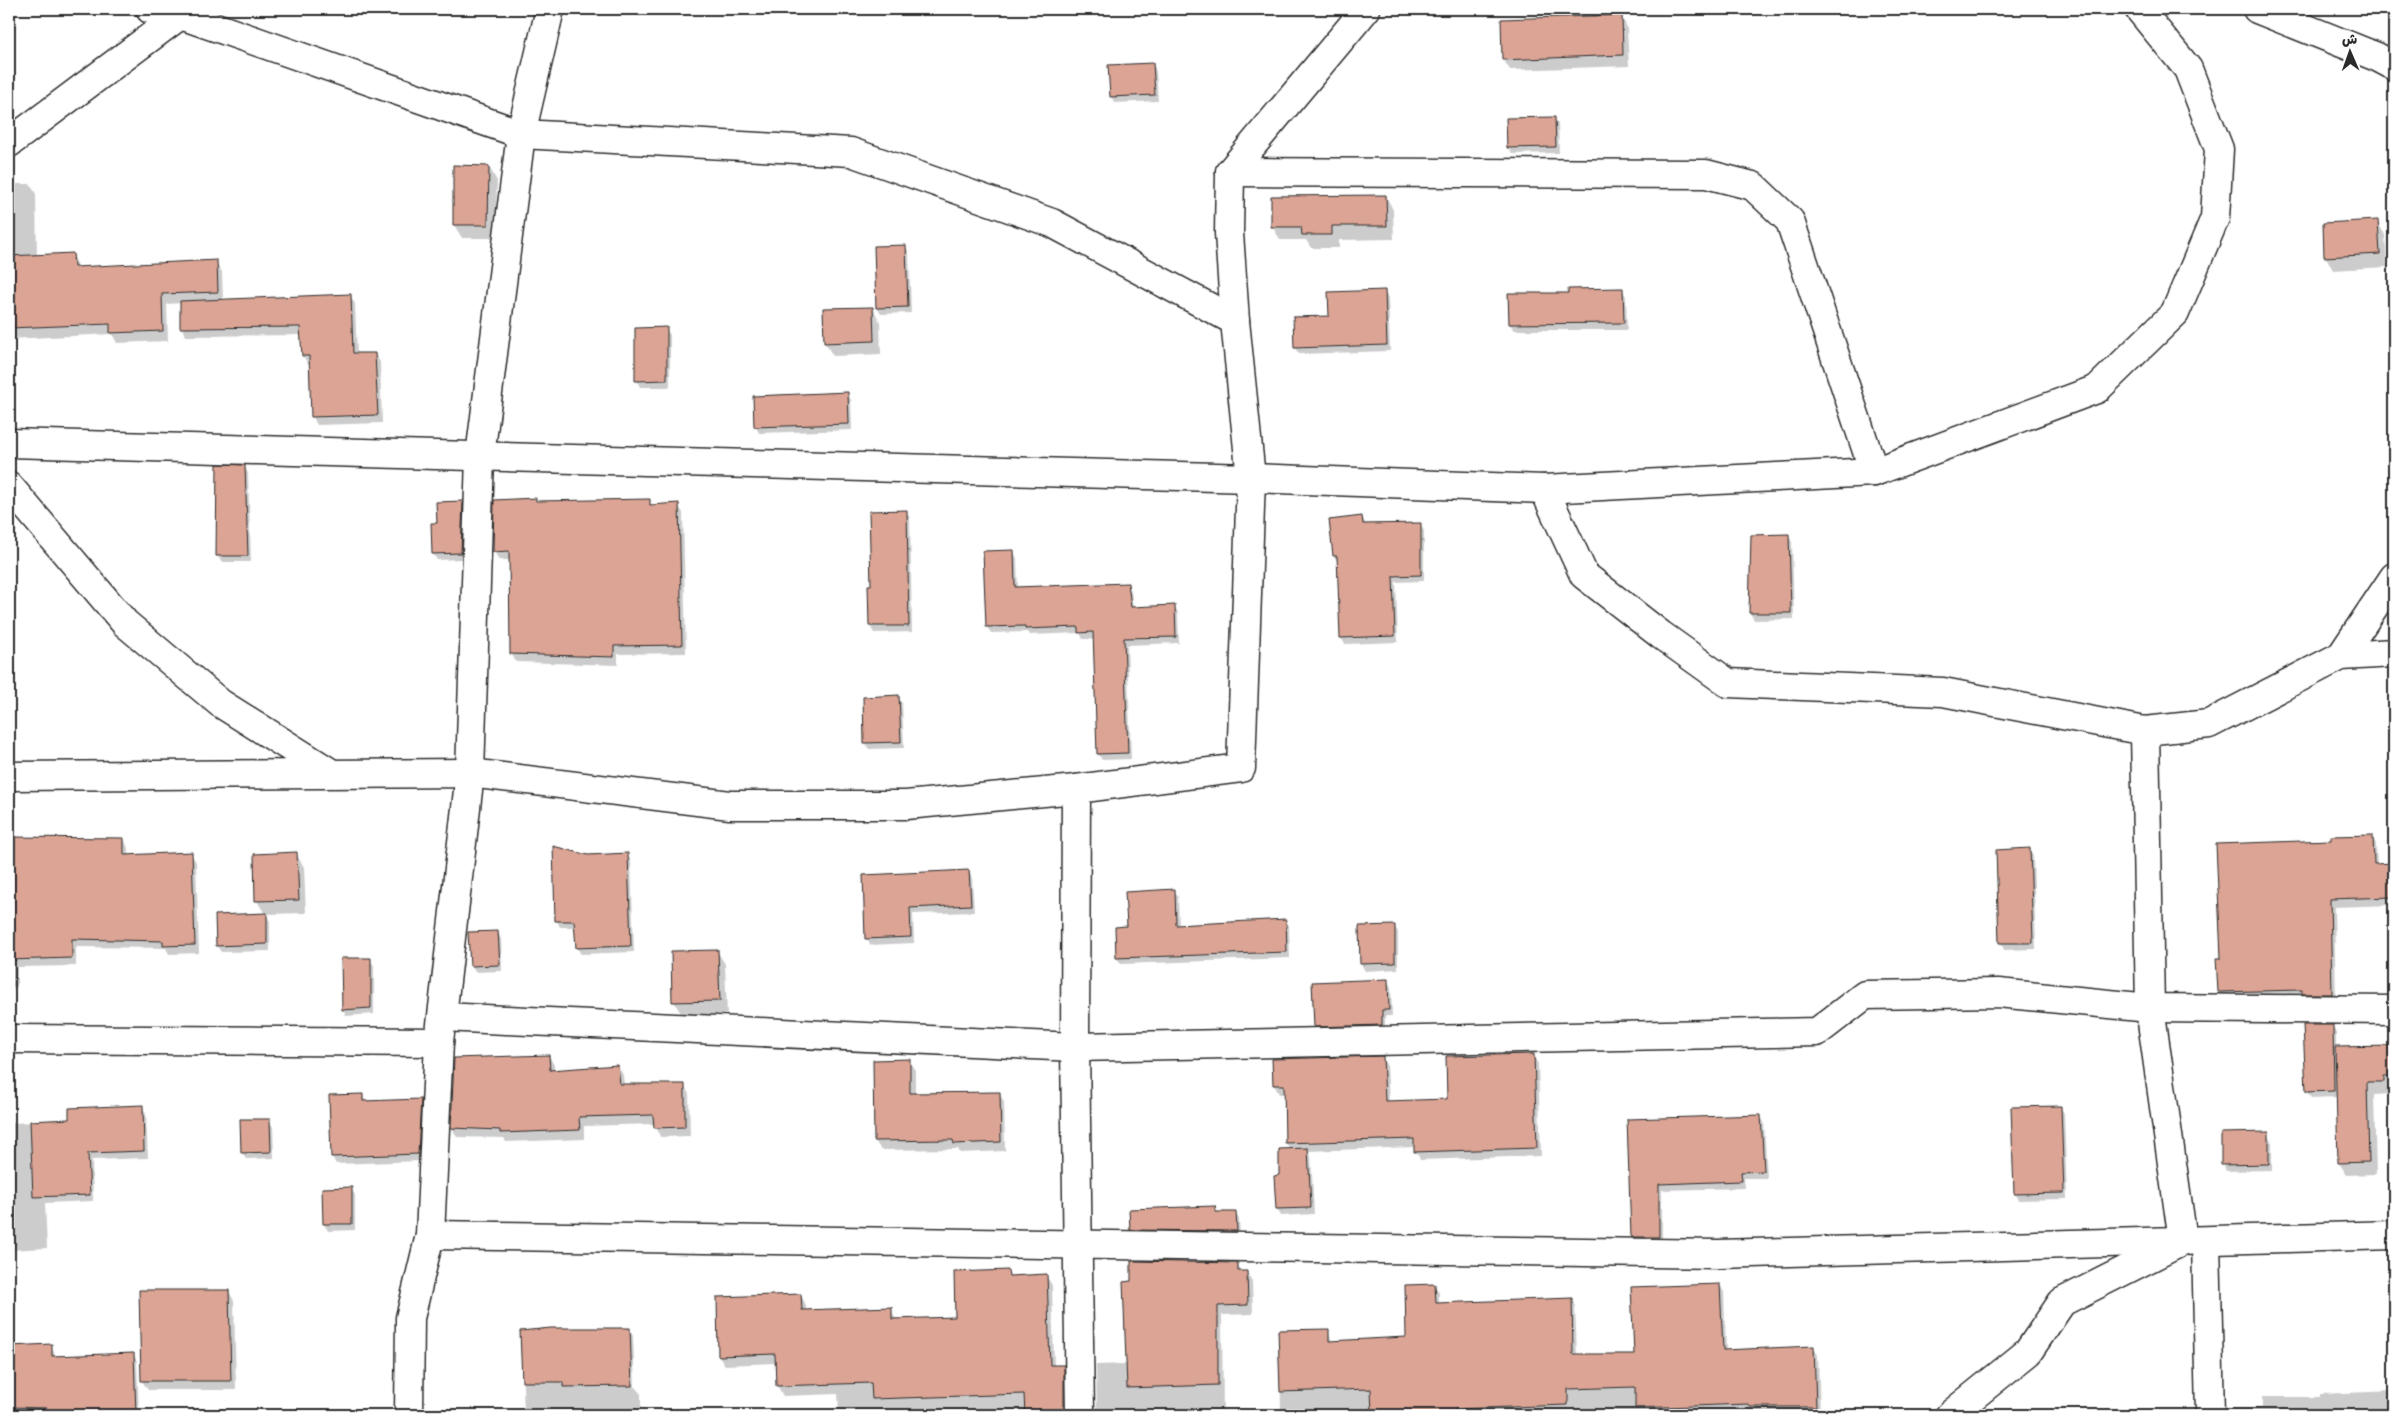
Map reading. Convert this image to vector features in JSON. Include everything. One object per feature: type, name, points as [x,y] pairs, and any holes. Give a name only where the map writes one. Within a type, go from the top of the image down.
[{"type":"street","points":[[150,9],[184,12],[521,134],[851,152],[1052,223],[1235,321]]},
{"type":"street","points":[[409,1415],[410,1318],[430,1235],[441,1030],[470,772],[480,456],[521,134],[550,9]]},
{"type":"street","points":[[9,776],[470,772],[730,805],[906,805],[1076,789],[1241,768],[1251,478],[1235,321],[1229,233],[1230,172],[1366,9]]},
{"type":"street","points":[[9,443],[1251,478],[1544,489],[1874,472],[2097,389],[2175,313],[2215,218],[2219,149],[2188,69],[2140,9]]},
{"type":"street","points":[[2257,9],[2377,57],[2394,66]]},
{"type":"street","points":[[9,143],[184,12]]},
{"type":"street","points":[[1230,172],[1706,174],[1753,186],[1790,221],[1874,472]]},
{"type":"street","points":[[9,486],[125,623],[220,703],[331,774]]},
{"type":"street","points":[[1544,489],[1584,575],[1728,684],[1943,692],[2145,731],[2209,724],[2341,656],[2394,653]]},
{"type":"street","points":[[2341,656],[2394,577]]},
{"type":"street","points":[[2145,731],[2150,1008],[2194,1241],[2210,1415]]},
{"type":"street","points":[[1076,789],[1076,1244],[1080,1415]]},
{"type":"street","points":[[9,1039],[441,1030],[1075,1047],[1817,1032],[1865,995],[1998,993],[2150,1008],[2394,1010]]},
{"type":"street","points":[[430,1235],[1719,1254],[2394,1234]]},
{"type":"street","points":[[1950,1415],[2028,1352],[2062,1302],[2194,1241]]},
{"type":"building","points":[[1622,15],[1623,55],[1502,60],[1501,19]]},
{"type":"building","points":[[1153,63],[1155,95],[1110,97],[1108,65]]},
{"type":"building","points":[[1555,117],[1556,147],[1507,148],[1506,118]]},
{"type":"building","points":[[453,165],[489,166],[488,225],[453,225]]},
{"type":"building","points":[[1386,195],[1387,226],[1332,226],[1332,235],[1302,235],[1301,227],[1271,227],[1271,196]]},
{"type":"building","points":[[2378,220],[2380,254],[2324,257],[2323,223]]},
{"type":"building","points":[[906,245],[908,307],[876,308],[874,246]]},
{"type":"building","points":[[73,253],[74,267],[217,260],[218,292],[162,294],[163,331],[110,333],[110,324],[9,328],[9,256]]},
{"type":"building","points":[[1623,288],[1624,323],[1509,324],[1508,293],[1568,293],[1568,289]]},
{"type":"building","points":[[1385,290],[1387,345],[1294,348],[1293,317],[1329,316],[1328,292]]},
{"type":"building","points":[[351,294],[353,353],[375,353],[378,415],[311,417],[309,356],[302,356],[300,327],[180,328],[180,301]]},
{"type":"building","points":[[873,307],[874,341],[824,343],[823,308]]},
{"type":"building","points":[[667,327],[667,380],[635,381],[635,328]]},
{"type":"building","points":[[848,392],[849,424],[754,427],[753,396]]},
{"type":"building","points":[[217,464],[245,465],[248,556],[216,556]]},
{"type":"building","points":[[536,498],[536,501],[650,499],[650,505],[679,503],[682,645],[614,646],[614,657],[510,654],[509,551],[493,552],[494,500]]},
{"type":"building","points":[[463,501],[461,553],[432,554],[431,523],[437,523],[436,502]]},
{"type":"building","points":[[907,510],[909,626],[869,626],[868,585],[871,585],[869,511]]},
{"type":"building","points":[[1362,516],[1363,524],[1421,523],[1421,575],[1393,576],[1395,636],[1340,638],[1337,556],[1333,556],[1329,520]]},
{"type":"building","points":[[1789,534],[1791,613],[1749,613],[1751,535]]},
{"type":"building","points":[[1014,550],[1015,587],[1128,583],[1131,607],[1175,605],[1176,637],[1124,638],[1128,753],[1097,754],[1093,632],[1078,633],[1078,627],[1025,629],[1025,626],[986,627],[983,551]]},
{"type":"building","points":[[899,695],[901,742],[864,743],[863,697]]},
{"type":"building","points":[[2373,835],[2374,864],[2394,863],[2394,897],[2330,899],[2332,994],[2302,994],[2302,990],[2218,992],[2216,958],[2221,958],[2216,844],[2331,840],[2331,836]]},
{"type":"building","points":[[9,837],[124,838],[124,855],[192,852],[195,945],[163,946],[163,941],[72,939],[72,958],[9,960]]},
{"type":"building","points":[[553,846],[588,855],[628,853],[631,946],[576,948],[574,921],[555,921]]},
{"type":"building","points":[[2030,848],[2033,943],[1999,943],[1996,850]]},
{"type":"building","points":[[297,852],[299,900],[255,901],[254,854]]},
{"type":"building","points":[[969,870],[971,905],[910,908],[911,937],[865,939],[863,875]]},
{"type":"building","points":[[1175,889],[1176,925],[1286,919],[1287,952],[1116,958],[1115,927],[1127,926],[1125,892]]},
{"type":"building","points":[[267,913],[267,944],[216,946],[215,915]]},
{"type":"building","points":[[1395,925],[1395,963],[1360,964],[1359,926]]},
{"type":"building","points":[[498,931],[500,965],[470,966],[468,932]]},
{"type":"building","points":[[718,950],[720,1001],[672,1002],[671,951]]},
{"type":"building","points":[[341,958],[371,958],[371,1008],[342,1010]]},
{"type":"building","points":[[1388,979],[1389,1010],[1382,1010],[1382,1025],[1314,1027],[1312,982]]},
{"type":"building","points":[[2303,1025],[2333,1025],[2334,1091],[2306,1092]]},
{"type":"building","points":[[2394,1046],[2394,1076],[2384,1076],[2384,1082],[2367,1082],[2369,1162],[2338,1163],[2335,1047]]},
{"type":"building","points":[[1534,1054],[1537,1148],[1414,1152],[1414,1139],[1285,1143],[1284,1085],[1273,1085],[1272,1059],[1383,1056],[1385,1101],[1447,1099],[1446,1056]]},
{"type":"building","points":[[549,1055],[550,1070],[618,1065],[620,1084],[685,1084],[685,1127],[654,1128],[653,1115],[579,1117],[580,1130],[500,1133],[500,1130],[451,1128],[454,1058]]},
{"type":"building","points":[[910,1059],[910,1093],[1000,1092],[1001,1142],[954,1144],[953,1140],[874,1141],[873,1060]]},
{"type":"building","points":[[363,1094],[363,1101],[421,1099],[418,1154],[331,1157],[329,1095]]},
{"type":"building","points":[[143,1105],[144,1151],[88,1153],[90,1195],[33,1197],[30,1121],[69,1119],[69,1108]]},
{"type":"building","points":[[2061,1106],[2064,1193],[2014,1194],[2011,1107]]},
{"type":"building","points":[[1761,1115],[1764,1171],[1741,1172],[1742,1181],[1659,1184],[1659,1237],[1631,1237],[1627,1119]]},
{"type":"building","points":[[240,1119],[270,1119],[271,1152],[241,1153]]},
{"type":"building","points":[[2269,1132],[2269,1164],[2221,1165],[2221,1133]]},
{"type":"building","points":[[1308,1148],[1311,1208],[1276,1209],[1274,1176],[1279,1175],[1279,1149]]},
{"type":"building","points":[[352,1187],[352,1224],[323,1224],[322,1188]]},
{"type":"building","points":[[1215,1206],[1216,1212],[1236,1212],[1237,1231],[1130,1230],[1129,1209]]},
{"type":"building","points":[[1131,1261],[1238,1263],[1238,1271],[1247,1271],[1248,1305],[1218,1306],[1218,1385],[1127,1388],[1123,1282],[1131,1281]]},
{"type":"building","points":[[1008,1270],[1009,1276],[1047,1274],[1050,1365],[1064,1365],[1064,1415],[1025,1415],[1024,1394],[872,1399],[871,1383],[776,1386],[775,1354],[718,1356],[717,1297],[801,1294],[802,1310],[892,1307],[892,1319],[955,1317],[954,1272]]},
{"type":"building","points":[[1435,1284],[1436,1303],[1572,1298],[1573,1354],[1634,1354],[1631,1287],[1720,1284],[1723,1350],[1814,1346],[1816,1407],[1750,1407],[1749,1404],[1635,1408],[1635,1387],[1568,1389],[1568,1405],[1455,1409],[1455,1415],[1372,1415],[1371,1389],[1280,1392],[1278,1330],[1329,1329],[1329,1341],[1406,1337],[1405,1285]]},
{"type":"building","points":[[139,1290],[229,1290],[231,1381],[141,1381]]},
{"type":"building","points":[[551,1328],[630,1328],[632,1386],[563,1387],[563,1382],[522,1382],[520,1331]]},
{"type":"building","points":[[52,1344],[52,1356],[134,1353],[136,1415],[48,1415],[47,1408],[9,1407],[9,1346]]}]
